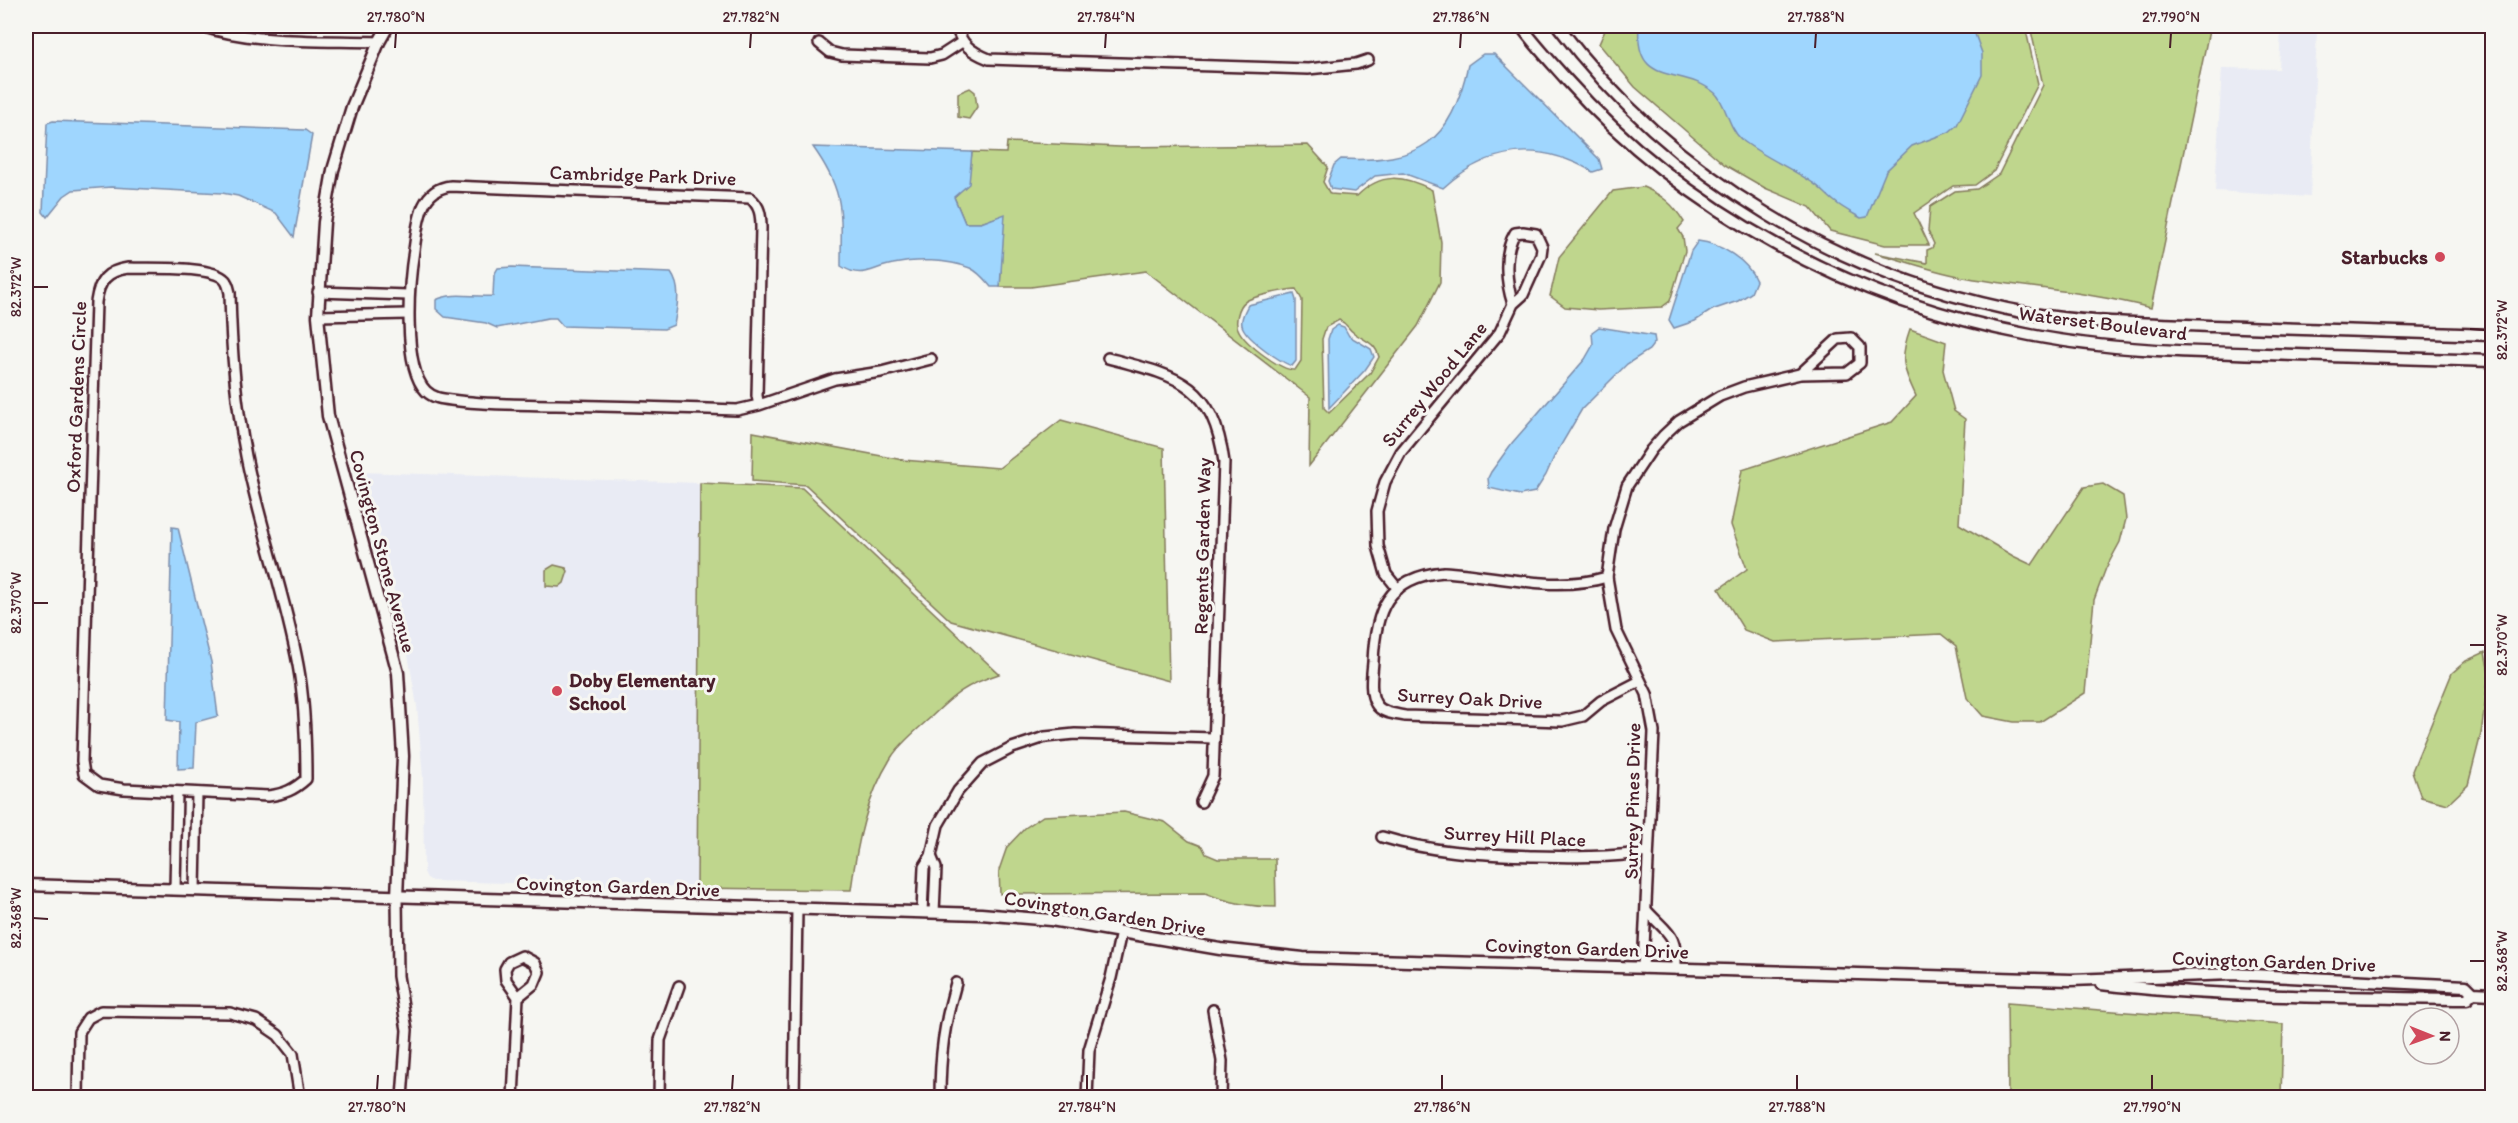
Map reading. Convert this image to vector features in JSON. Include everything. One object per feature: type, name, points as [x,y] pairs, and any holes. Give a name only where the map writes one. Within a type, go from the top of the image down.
[{"type":"street","points":[[201,26],[225,34],[268,38],[379,42]]},
{"type":"street","name":"Covington Stone Avenue","points":[[388,26],[352,107],[333,170],[324,222],[318,316],[328,416],[398,673],[403,756],[398,976],[407,1030],[402,1098]]},
{"type":"street","points":[[956,26],[962,42],[967,47],[984,57],[1013,61],[1308,69],[1356,64],[1368,60]]},
{"type":"street","name":"Waterset Boulevard","points":[[1521,26],[1596,112],[1659,169],[1722,213],[1841,277],[1929,310],[2030,335],[2132,348],[2188,352],[2493,361]]},
{"type":"street","name":"Waterset Boulevard","points":[[1558,26],[1615,92],[1648,125],[1719,182],[1806,237],[1900,279],[1970,300],[2034,314],[2112,322],[2493,335]]},
{"type":"street","points":[[819,43],[830,52],[842,55],[930,58],[942,55],[962,42]]},
{"type":"street","name":"Cambridge Park Drive","points":[[759,405],[757,396],[762,228],[761,213],[750,198],[442,187],[427,199],[420,212],[408,295],[408,314],[416,373],[424,389],[438,398],[489,403],[737,410],[759,405],[835,379],[881,372],[931,358]]},
{"type":"street","name":"Surrey Wood Lane","points":[[1398,589],[1386,574],[1378,546],[1377,511],[1385,482],[1401,452],[1500,332],[1514,304],[1523,295],[1541,255],[1540,239],[1531,232],[1515,233],[1509,244],[1508,289],[1514,304]]},
{"type":"street","name":"Oxford Gardens Circle","points":[[116,269],[198,270],[218,274],[226,281],[230,293],[235,376],[246,455],[299,668],[305,719],[306,779],[297,787],[283,794],[268,796],[177,792],[99,785],[84,774],[82,761],[96,302],[98,287],[106,275],[116,269]]},
{"type":"street","points":[[318,292],[408,295]]},
{"type":"street","points":[[318,316],[408,314]]},
{"type":"street","name":"Surrey Pines Drive","points":[[1643,968],[1654,732],[1650,704],[1616,630],[1607,577],[1614,529],[1627,486],[1651,450],[1679,421],[1720,396],[1744,387],[1800,374],[1847,373],[1860,363],[1860,346],[1851,338],[1838,339],[1800,374]]},
{"type":"street","name":"Regents Garden Way","points":[[1108,358],[1165,373],[1200,395],[1220,431],[1224,462],[1213,776],[1201,802]]},
{"type":"street","name":"Surrey Oak Drive","points":[[1607,577],[1589,582],[1540,583],[1444,572],[1418,578],[1392,593],[1381,611],[1373,638],[1373,694],[1376,704],[1382,710],[1392,714],[1573,720],[1640,681]]},
{"type":"street","points":[[928,912],[936,868],[931,856],[938,825],[958,791],[983,763],[1012,748],[1045,737],[1075,734],[1214,738]]},
{"type":"street","points":[[175,890],[177,792]]},
{"type":"street","points":[[195,890],[197,793]]},
{"type":"street","name":"Surrey Hill Place","points":[[1382,837],[1412,846],[1452,853],[1598,858],[1648,852]]},
{"type":"street","name":"Covington Garden Drive","points":[[26,885],[928,912],[1051,920],[1221,949],[1303,958],[2071,980],[2232,974],[2466,986],[2473,993],[2493,994]]},
{"type":"street","points":[[794,1098],[797,909]]},
{"type":"street","points":[[1647,911],[1670,932],[1673,938],[1676,969]]},
{"type":"street","points":[[1088,1098],[1089,1050],[1111,978],[1121,932]]},
{"type":"street","name":"Covington Garden Drive","points":[[2071,980],[2197,993],[2467,999],[2473,993]]},
{"type":"street","points":[[940,1098],[940,1060],[945,1021],[957,983]]},
{"type":"street","points":[[659,1098],[660,1040],[679,986]]},
{"type":"street","points":[[513,1098],[518,997]]},
{"type":"street","points":[[1213,1010],[1222,1060],[1221,1098]]},
{"type":"street","points":[[78,1098],[79,1032],[88,1018],[101,1011],[230,1013],[256,1020],[279,1035],[293,1054],[300,1098]]},
{"type":"shaded area","points":[[2281,30],[2317,31],[2310,197],[2215,191],[2222,68],[2279,69]]},
{"type":"shaded area","name":"Doby Elementary School","points":[[359,472],[700,483],[697,888],[432,881],[427,878],[424,872],[423,778],[417,706],[404,632],[386,558]]},
{"type":"green space","points":[[1607,26],[2025,26],[2038,84],[1994,171],[1975,185],[1953,186],[1914,213],[1929,245],[1885,245],[1830,231],[1810,207],[1765,188],[1725,165],[1635,87],[1599,44]]},
{"type":"green space","points":[[2030,26],[2210,26],[2151,308],[2083,294],[1957,276],[1875,253],[1927,263],[1927,250],[1934,244],[1928,231],[1930,207],[1955,191],[1977,189],[1999,174],[2043,85]]},
{"type":"green space","points":[[970,88],[975,92],[977,107],[969,119],[958,117],[958,93]]},
{"type":"green space","points":[[1007,142],[1120,147],[1308,145],[1328,167],[1323,182],[1330,194],[1357,196],[1375,183],[1393,178],[1411,181],[1432,190],[1441,242],[1440,282],[1418,326],[1309,466],[1310,397],[1146,271],[1031,287],[1000,287],[1004,215],[981,223],[965,223],[954,197],[968,184],[972,152],[1006,153]],"holes":[[[1296,289],[1302,300],[1301,361],[1295,370],[1273,362],[1256,349],[1239,331],[1237,320],[1239,311],[1246,301],[1262,295]],[[1339,320],[1372,345],[1379,357],[1370,373],[1329,413],[1324,408],[1322,339],[1326,327]]]},
{"type":"green space","points":[[1643,187],[1666,201],[1684,222],[1678,229],[1683,237],[1685,251],[1670,301],[1662,307],[1598,310],[1565,307],[1550,296],[1559,257],[1613,191]]},
{"type":"green space","points":[[1910,329],[1946,342],[1943,370],[1954,411],[1965,419],[1959,524],[2032,565],[2084,487],[2103,484],[2123,496],[2126,519],[2120,542],[2106,568],[2094,600],[2085,693],[2040,722],[2014,722],[1983,716],[1967,698],[1956,646],[1941,634],[1775,642],[1744,630],[1719,589],[1747,569],[1731,525],[1742,470],[1892,422],[1916,396],[1904,364],[1904,349]]},
{"type":"green space","points":[[1061,420],[1164,448],[1169,681],[951,621],[806,485],[752,481],[753,432],[903,460],[999,468]]},
{"type":"green space","points":[[700,483],[802,488],[999,674],[977,682],[954,696],[895,752],[882,773],[869,805],[856,856],[851,890],[697,888]]},
{"type":"green space","points":[[554,565],[566,568],[568,571],[564,583],[559,587],[546,586],[546,570]]},
{"type":"green space","points":[[2485,652],[2489,673],[2481,734],[2468,785],[2448,804],[2421,797],[2412,771],[2452,673],[2466,661]]},
{"type":"green space","points":[[1124,812],[1165,822],[1189,841],[1202,846],[1206,854],[1218,859],[1275,859],[1276,907],[1240,904],[1205,893],[1000,894],[999,870],[1007,847],[1025,828],[1043,816]]},
{"type":"green space","points":[[2007,1003],[2283,1024],[2281,1097],[2008,1097]]},
{"type":"water","points":[[1639,26],[1972,26],[1982,53],[1982,75],[1957,125],[1949,132],[1912,146],[1886,171],[1867,217],[1861,218],[1840,206],[1813,183],[1742,140],[1733,129],[1715,93],[1702,85],[1652,68],[1644,59],[1639,46]]},
{"type":"water","points":[[1483,54],[1494,54],[1599,159],[1602,169],[1593,172],[1554,156],[1534,152],[1515,153],[1497,156],[1478,163],[1443,188],[1403,173],[1375,176],[1354,192],[1331,189],[1328,181],[1334,165],[1341,159],[1392,157],[1411,152],[1428,143],[1441,130],[1452,113],[1461,92],[1468,65]]},
{"type":"water","points":[[53,121],[305,130],[312,135],[294,237],[276,213],[238,196],[222,193],[111,187],[73,190],[64,196],[47,217],[43,212],[47,123]]},
{"type":"water","points":[[813,147],[972,152],[969,184],[954,197],[965,223],[981,223],[1005,214],[1000,287],[991,287],[970,268],[942,261],[902,262],[861,273],[841,266],[841,217],[836,191],[824,163]]},
{"type":"water","points":[[1698,241],[1715,245],[1732,254],[1747,266],[1756,281],[1751,293],[1738,301],[1712,310],[1695,321],[1674,328],[1669,320],[1691,251]]},
{"type":"water","points":[[498,268],[671,273],[678,292],[674,325],[664,329],[563,326],[556,318],[548,318],[497,328],[486,323],[445,317],[436,309],[436,300],[443,297],[493,296],[494,275]]},
{"type":"water","points":[[1294,294],[1296,300],[1296,361],[1292,366],[1258,344],[1246,333],[1242,322],[1248,305]]},
{"type":"water","points":[[1338,325],[1344,327],[1349,336],[1371,349],[1374,357],[1365,370],[1329,408],[1328,339],[1331,330]]},
{"type":"water","points":[[1599,327],[1654,336],[1655,342],[1649,350],[1627,364],[1582,409],[1535,492],[1520,495],[1489,488],[1488,478],[1491,472],[1512,443],[1585,359],[1593,345],[1592,332]]},
{"type":"water","points":[[172,527],[178,528],[211,662],[218,716],[196,722],[194,768],[178,769],[179,722],[167,720]]},
{"type":"place","name":"Starbucks","points":[[2440,257]]},
{"type":"place","name":"Doby Elementary School","points":[[557,691]]}]
